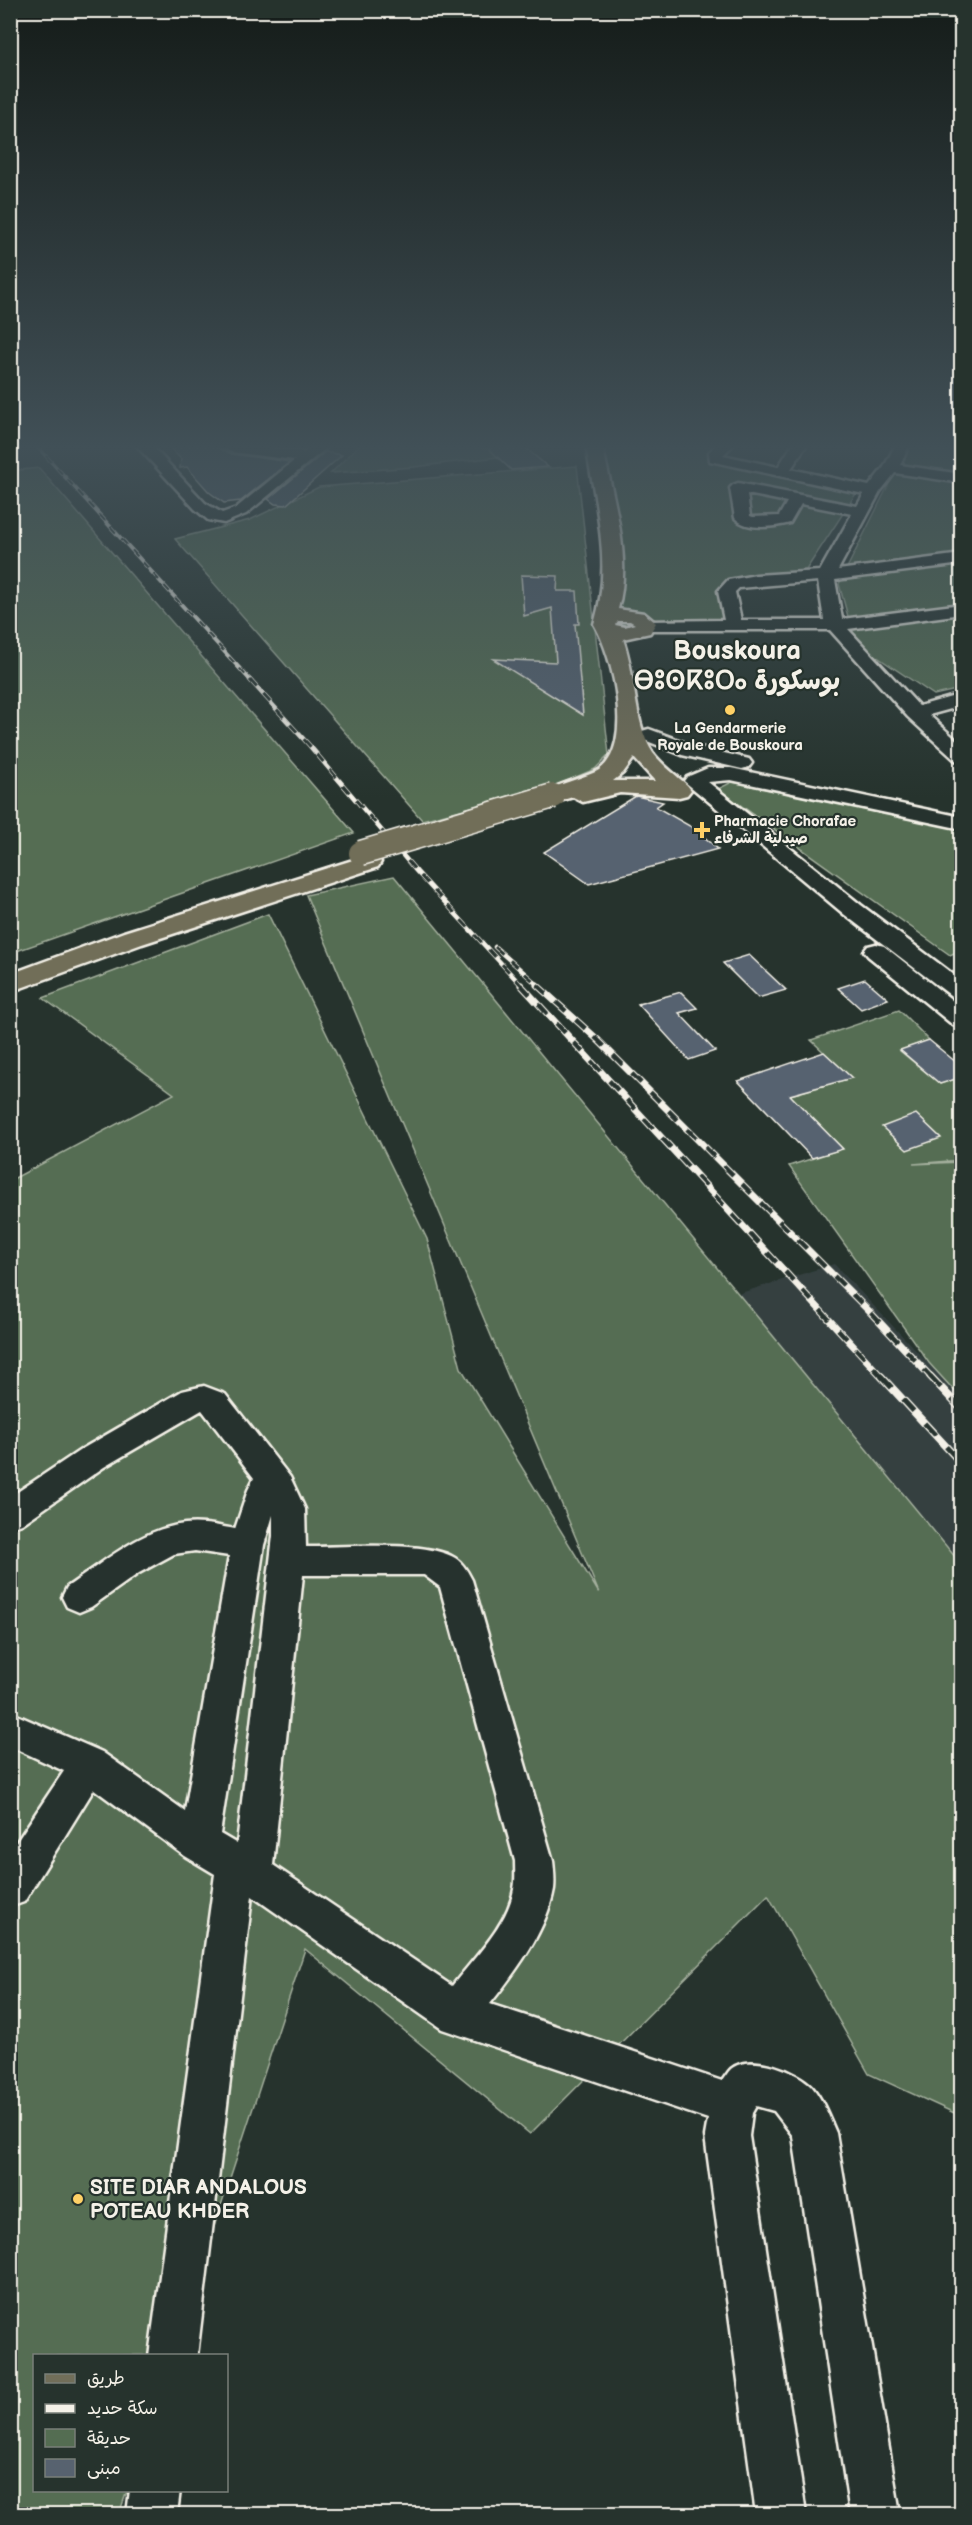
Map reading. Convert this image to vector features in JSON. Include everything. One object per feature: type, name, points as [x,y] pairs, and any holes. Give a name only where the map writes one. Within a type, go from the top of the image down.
[{"type":"main road","points":[[556,800],[596,780],[615,766],[627,747],[628,715],[622,676],[608,624],[613,589],[611,562]]},
{"type":"main road","points":[[613,589],[636,625],[641,710],[649,735],[687,785]]},
{"type":"main road","points":[[608,624],[636,625]]},
{"type":"main road","points":[[628,715],[644,755],[656,770],[687,785]]},
{"type":"main road","points":[[10,970],[174,911],[365,858],[556,800],[620,786],[687,785]]},
{"type":"main road","points":[[10,984],[133,938],[365,858]]},
{"type":"street","points":[[834,562],[826,576],[830,611],[835,626],[915,713],[962,756]]},
{"type":"street","points":[[734,626],[726,591],[730,586],[756,580],[826,576],[939,562]]},
{"type":"street","points":[[636,625],[835,626],[962,609]]},
{"type":"street","points":[[915,713],[962,700]]},
{"type":"street","points":[[649,735],[738,775],[962,823]]},
{"type":"street","points":[[687,785],[718,766],[962,808]]},
{"type":"street","points":[[687,785],[962,993]]},
{"type":"street","points":[[687,785],[962,1020]]},
{"type":"street","points":[[10,1515],[93,1458],[193,1399],[204,1398],[214,1402],[279,1486],[289,1509],[291,1523],[288,1561],[173,2354]]},
{"type":"street","points":[[200,1843],[247,1545],[264,1490],[272,1478]]},
{"type":"street","points":[[79,1597],[160,1545],[179,1538],[198,1538],[247,1545]]},
{"type":"street","points":[[288,1561],[427,1561],[443,1568],[455,1580],[534,1861],[534,1888],[525,1915],[511,1940],[457,2014]]},
{"type":"street","points":[[10,1728],[89,1764],[200,1843],[245,1869],[457,2014],[731,2105]]},
{"type":"street","points":[[10,1888],[89,1764]]},
{"type":"street","points":[[781,2514],[727,2136],[731,2105],[746,2084],[773,2085],[800,2104],[814,2133],[875,2514]]},
{"type":"street","points":[[152,2514],[155,2492]]},
{"type":"shaded area","points":[[834,1264],[961,1398],[961,1572],[731,1296]]},
{"type":"green space","points":[[11,562],[120,562],[354,833],[11,953]]},
{"type":"green space","points":[[195,562],[588,562],[609,755],[595,769],[557,785],[422,820]]},
{"type":"green space","points":[[607,562],[811,562],[806,570],[726,583],[732,619],[616,625]]},
{"type":"green space","points":[[850,562],[961,562],[961,689],[934,695],[855,642],[839,584]]},
{"type":"green space","points":[[732,782],[961,830],[961,950],[950,955],[718,789]]},
{"type":"green space","points":[[394,876],[961,1564],[961,2116],[869,2074],[768,1895],[530,2134],[305,1949],[172,2354],[33,2354],[33,2492],[127,2492],[119,2514],[11,2514],[11,1180],[174,1094],[43,998],[268,914],[427,1239],[461,1368],[599,1593],[306,895]]},
{"type":"green space","points":[[899,1010],[929,1040],[900,1051],[940,1084],[961,1077],[961,1160],[913,1164],[961,1162],[961,1398],[929,1363],[789,1166],[842,1149],[790,1095],[851,1078],[811,1040]]},
{"type":"building","points":[[521,575],[558,576],[557,591],[577,591],[579,624],[575,624],[583,715],[493,659],[556,662],[552,608],[524,616]]},
{"type":"building","points":[[636,796],[663,802],[656,807],[695,829],[718,849],[589,884],[544,852]]},
{"type":"building","points":[[749,955],[786,990],[758,998],[723,963]]},
{"type":"building","points":[[865,979],[888,999],[861,1009],[838,988]]},
{"type":"building","points":[[681,992],[697,1008],[679,1013],[715,1051],[689,1060],[638,1004]]},
{"type":"building","points":[[929,1040],[962,1067],[962,1077],[940,1084],[900,1050]]},
{"type":"building","points":[[824,1052],[852,1078],[790,1095],[843,1149],[812,1158],[738,1081]]},
{"type":"building","points":[[916,1114],[941,1138],[907,1150],[882,1127]]},
{"type":"railway","points":[[142,562],[252,682]]},
{"type":"railway","points":[[250,680],[309,745],[417,872],[522,986]]},
{"type":"railway","points":[[495,947],[539,986]]},
{"type":"railway","points":[[521,985],[882,1377]]},
{"type":"railway","points":[[537,985],[597,1039],[869,1311],[931,1377]]},
{"type":"railway","points":[[881,1376],[962,1464]]},
{"type":"railway","points":[[930,1376],[962,1410]]},
{"type":"place","name":"La Gendarmerie Royale de Bouskoura","points":[[730,710]]},
{"type":"place","name":"Pharmacie Chorafae صيدلية الشرفاء","points":[[702,830]]},
{"type":"place","name":"SITE DIAR ANDALOUS POTEAU KHDER","points":[[78,2199]]},
{"type":"district","name":"Bouskoura ⴱⵓⵙⴽⵓⵔⴰ بوسكورة","points":[[737,665]]}]
